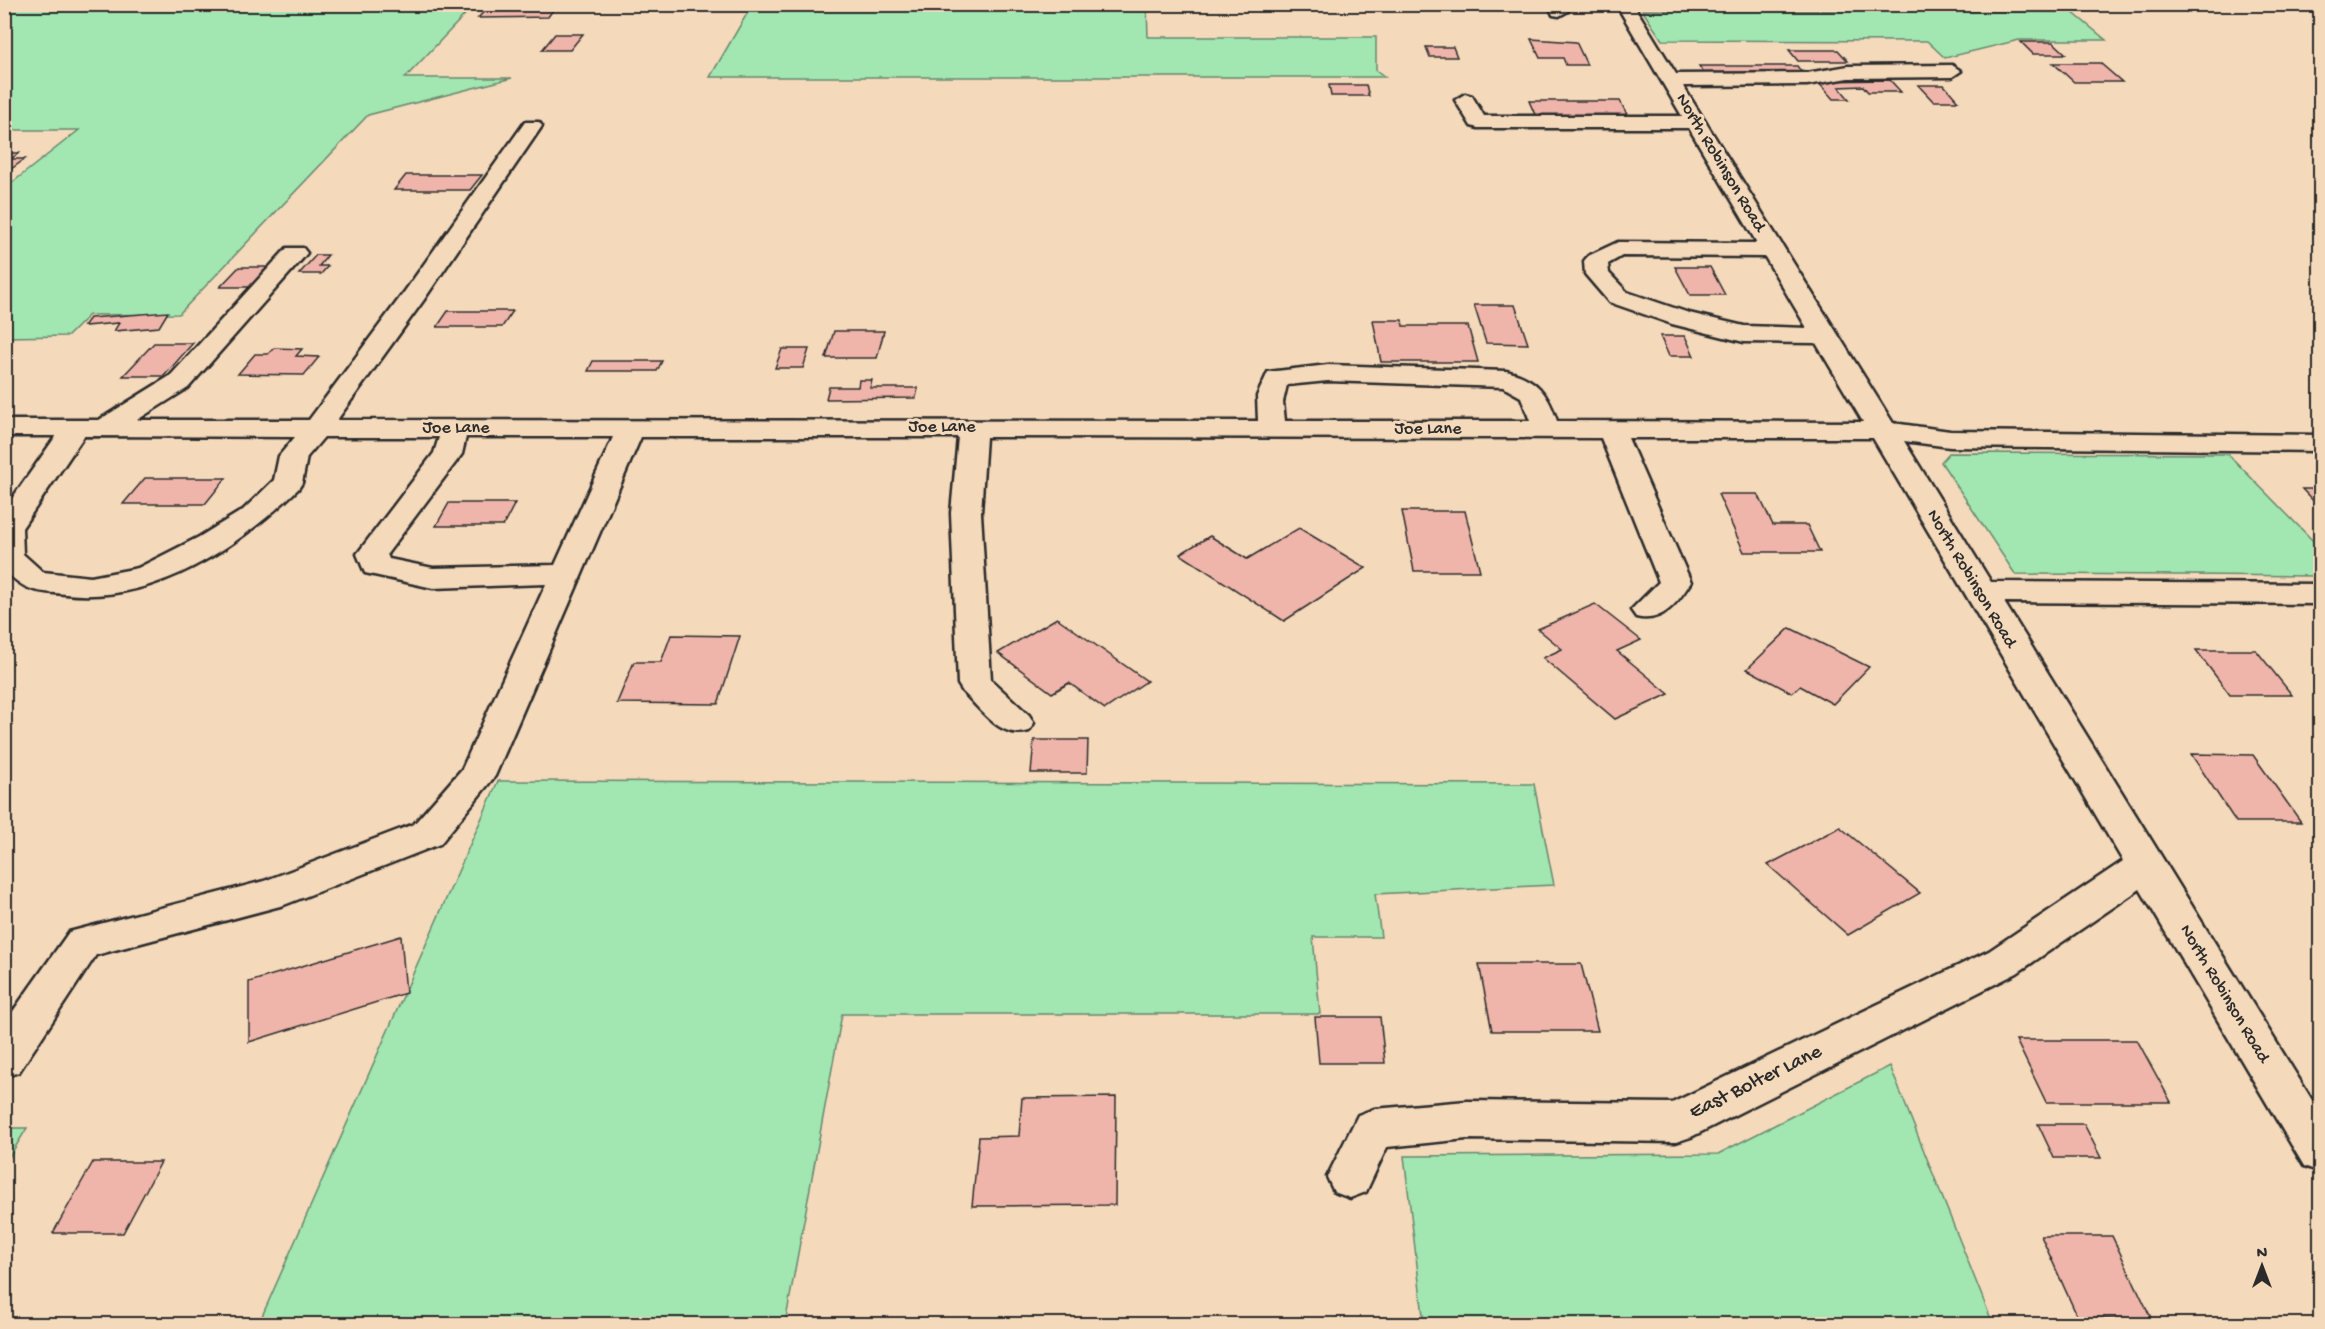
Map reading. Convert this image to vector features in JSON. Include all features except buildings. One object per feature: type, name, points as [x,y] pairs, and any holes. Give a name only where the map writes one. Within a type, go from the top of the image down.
[{"type":"street","name":"North Robinson Road","points":[[1624,4],[1880,430],[2320,1152]]},
{"type":"street","points":[[1670,80],[1807,79],[1848,72],[1952,71]]},
{"type":"street","points":[[1465,100],[1478,122],[1696,122]]},
{"type":"street","points":[[76,428],[7,528],[8,557],[34,580],[91,587],[147,576],[210,544],[253,516],[288,483],[293,456],[317,428],[414,296],[532,126]]},
{"type":"street","points":[[1773,250],[1618,249],[1596,261],[1597,274],[1618,297],[1681,320],[1744,334],[1824,336]]},
{"type":"street","points":[[105,428],[179,382],[295,253]]},
{"type":"street","points":[[1272,429],[1270,389],[1278,378],[1328,373],[1461,375],[1506,379],[1525,385],[1536,399],[1546,430]]},
{"type":"street","points":[[973,427],[966,513],[975,684],[1017,723]]},
{"type":"street","name":"Joe Lane","points":[[4,428],[973,427],[1880,430],[1950,439],[2320,443]]},
{"type":"street","points":[[455,428],[448,454],[372,554],[376,566],[433,578],[566,574]]},
{"type":"street","points":[[4,1059],[83,943],[270,894],[427,834],[477,776],[631,428]]},
{"type":"street","points":[[1611,430],[1675,582],[1668,593],[1647,610]]},
{"type":"street","points":[[1979,592],[2320,594]]},
{"type":"street","name":"East Bolter Lane","points":[[1350,1177],[1374,1129],[1467,1120],[1676,1123],[2002,962],[2145,866]]},
{"type":"green space","points":[[5,5],[474,5],[405,78],[512,78],[368,115],[179,314],[89,315],[68,336],[5,337],[4,189],[79,130],[5,130]]},
{"type":"green space","points":[[752,5],[1147,5],[1148,37],[1376,37],[1376,70],[1385,77],[710,77]]},
{"type":"green space","points":[[1642,10],[2072,12],[2106,40],[2019,40],[1945,58],[1927,41],[1662,40]]},
{"type":"green space","points":[[1949,453],[2228,454],[2320,548],[2320,576],[2015,574],[1941,462]]},
{"type":"green space","points":[[498,781],[1534,784],[1554,885],[1375,894],[1381,937],[1313,937],[1320,1014],[842,1014],[785,1324],[5,1324],[259,1323]]},
{"type":"green space","points":[[1890,1066],[1993,1324],[1424,1324],[1404,1156],[1718,1154]]},
{"type":"green space","points":[[4,1128],[27,1128],[5,1164]]}]
